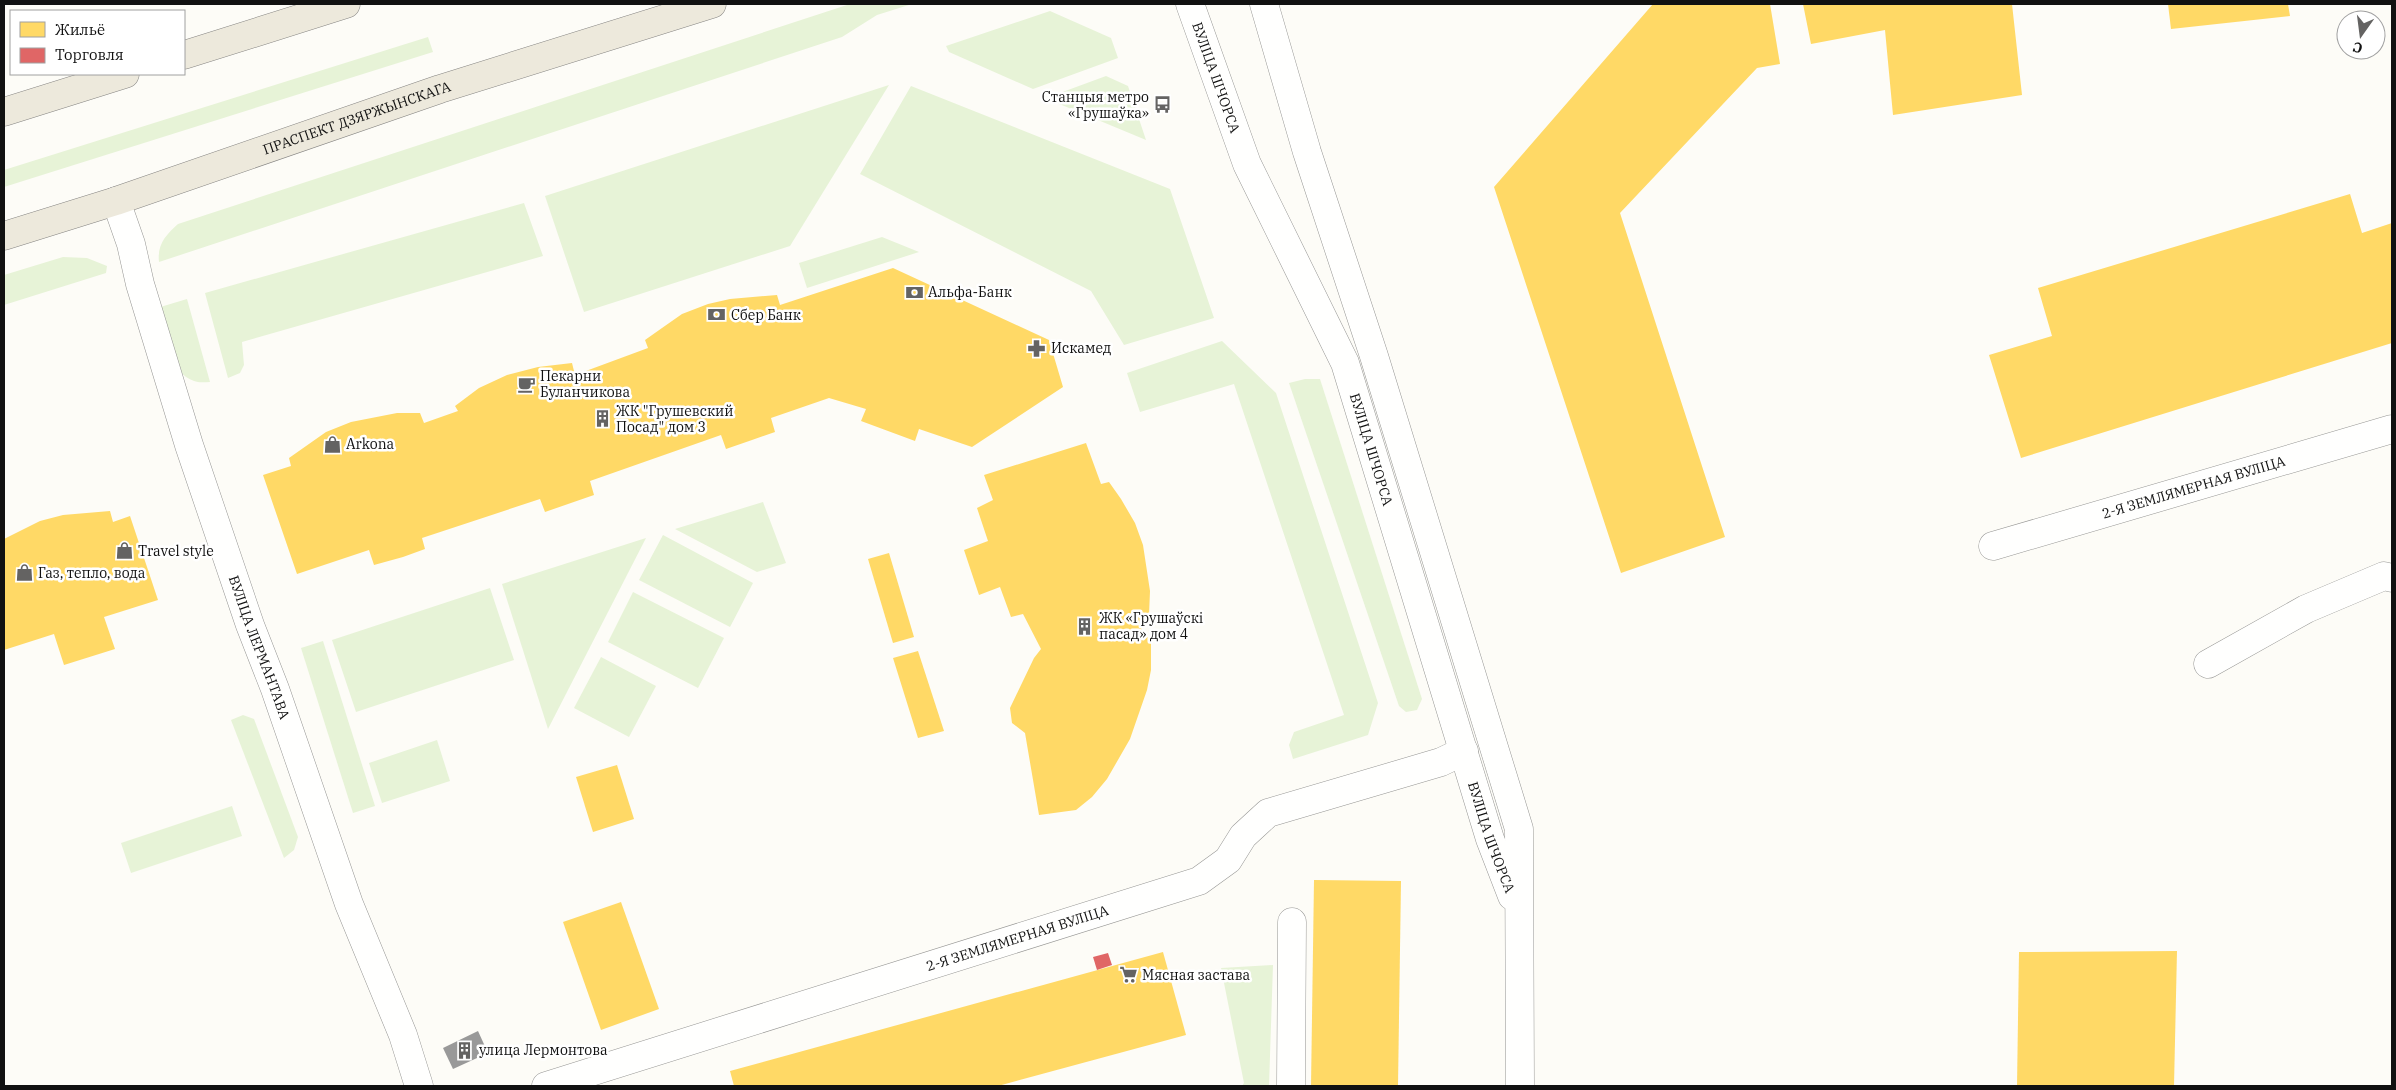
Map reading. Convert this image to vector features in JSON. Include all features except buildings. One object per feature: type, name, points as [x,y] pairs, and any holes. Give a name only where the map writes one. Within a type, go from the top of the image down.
[{"type":"main road","points":[[185,55],[346,4]]},
{"type":"main road","name":"ПРАСПЕКТ ДЗЯРЖЫНСКАГА","points":[[4,236],[116,202],[440,89],[712,4]]},
{"type":"main road","points":[[4,112],[122,75]]},
{"type":"street","name":"ВУЛІЦА ШЧОРСА","points":[[1190,4],[1247,164],[1345,363],[1490,839],[1518,910]]},
{"type":"street","name":"ВУЛІЦА ШЧОРСА","points":[[1264,4],[1307,152],[1374,356],[1519,829],[1520,1086]]},
{"type":"street","name":"ВУЛІЦА ЛЕРМАНТАВА","points":[[116,202],[131,244],[140,284],[189,445],[243,606],[275,689],[349,904],[403,1035],[419,1086]]},
{"type":"street","name":"2-Я ЗЕМЛЯМЕРНАЯ ВУЛІЦА","points":[[1993,546],[2392,429]]},
{"type":"street","points":[[2208,664],[2306,609],[2390,583]]},
{"type":"street","name":"2-Я ЗЕМЛЯМЕРНАЯ ВУЛІЦА","points":[[546,1086],[608,1077],[1199,881],[1228,860],[1244,836],[1268,813],[1441,762],[1464,751]]},
{"type":"street","points":[[1291,1086],[1292,922]]},
{"type":"green space","points":[[850,4],[912,4],[877,15],[842,37],[159,262],[159,250],[163,240],[178,224]]},
{"type":"green space","points":[[1050,11],[1111,38],[1118,58],[1033,89],[949,52],[946,46]]},
{"type":"green space","points":[[428,37],[433,52],[4,187],[4,170]]},
{"type":"green space","points":[[1106,76],[1128,86],[1146,140],[1057,103],[1049,97]]},
{"type":"green space","points":[[889,85],[790,246],[584,312],[545,196]]},
{"type":"green space","points":[[911,86],[1170,189],[1214,318],[1124,345],[1091,291],[860,174]]},
{"type":"green space","points":[[524,203],[543,256],[242,342],[244,365],[240,373],[228,378],[205,293]]},
{"type":"green space","points":[[882,237],[919,252],[807,288],[799,263]]},
{"type":"green space","points":[[63,257],[87,258],[107,266],[106,273],[4,305],[4,275]]},
{"type":"green space","points":[[187,299],[210,382],[196,382],[186,376],[173,360],[165,339],[157,308]]},
{"type":"green space","points":[[1222,341],[1276,393],[1378,703],[1368,735],[1293,759],[1289,745],[1294,732],[1344,715],[1234,384],[1140,412],[1127,373]]},
{"type":"green space","points":[[1305,379],[1320,379],[1422,699],[1417,710],[1406,712],[1399,706],[1289,383]]},
{"type":"green space","points":[[763,502],[786,563],[757,572],[675,529]]},
{"type":"green space","points":[[663,535],[753,583],[730,627],[639,580]]},
{"type":"green space","points":[[646,538],[548,729],[502,584]]},
{"type":"green space","points":[[490,588],[514,660],[356,712],[332,640]]},
{"type":"green space","points":[[633,592],[724,638],[698,688],[608,642]]},
{"type":"green space","points":[[323,641],[375,806],[353,813],[301,648]]},
{"type":"green space","points":[[601,657],[656,686],[629,737],[574,708]]},
{"type":"green space","points":[[243,715],[254,719],[298,837],[294,850],[284,858],[231,720]]},
{"type":"green space","points":[[437,740],[450,781],[382,803],[369,763]]},
{"type":"green space","points":[[232,806],[242,836],[131,873],[121,843]]},
{"type":"green space","points":[[1273,965],[1269,1086],[1242,1086],[1244,1083],[1221,968]]},
{"type":"place","name":"Станцыя метро «Грушаўка»","points":[[1163,105]]},
{"type":"place","name":"Альфа-Банк","points":[[914,292]]},
{"type":"place","name":"Сбер Банк","points":[[717,315]]},
{"type":"place","name":"Искамед","points":[[1037,348]]},
{"type":"place","name":"Пекарни Буланчикова","points":[[526,384]]},
{"type":"place","name":"ЖК \"Грушевский Посад\" дом 3","points":[[602,419]]},
{"type":"place","name":"Arkona","points":[[332,444]]},
{"type":"place","name":"Travel style","points":[[124,551]]},
{"type":"place","name":"Газ, тепло, вода","points":[[24,573]]},
{"type":"place","name":"ЖК «Грушаўскі пасад» дом 4","points":[[1085,626]]},
{"type":"place","name":"Мясная застава","points":[[1128,975]]},
{"type":"place","name":"улица Лермонтова","points":[[465,1050]]}]
